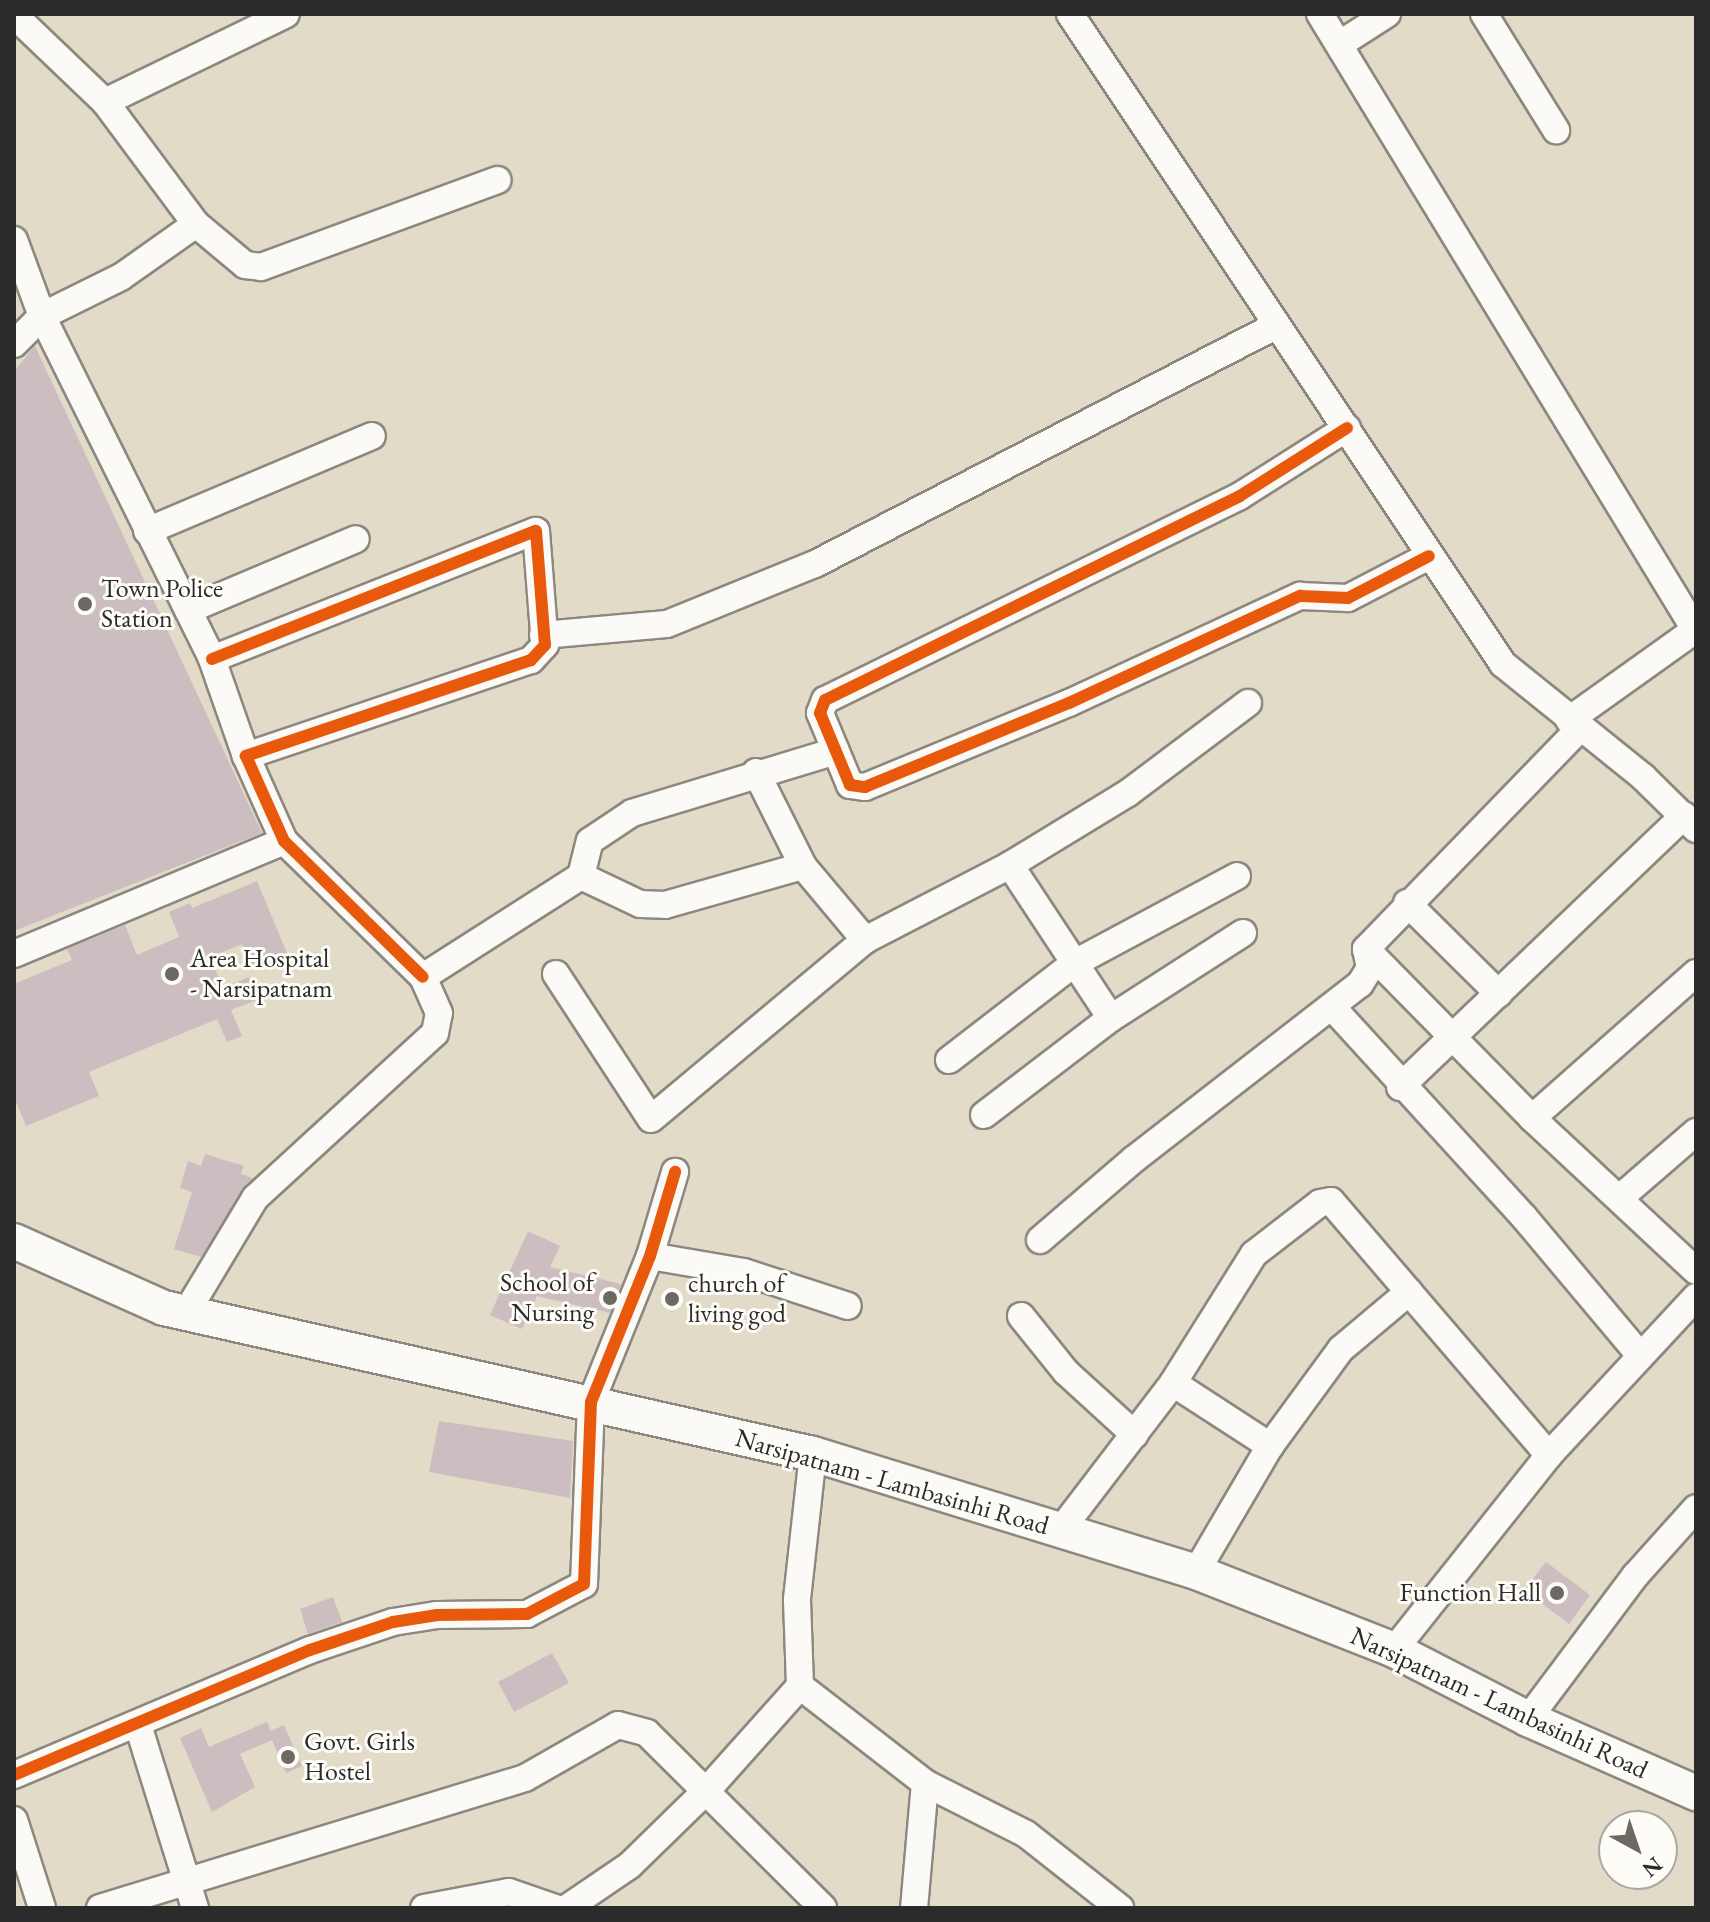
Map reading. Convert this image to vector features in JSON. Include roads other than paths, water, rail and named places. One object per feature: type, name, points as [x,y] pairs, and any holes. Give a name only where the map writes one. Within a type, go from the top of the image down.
[{"type":"main road","name":"Narsipatnam - Lambasinhi Road","points":[[14,1241],[186,1313],[813,1454],[1196,1572],[1394,1650],[1528,1719],[1696,1793]]},
{"type":"street","points":[[105,102],[286,14]]},
{"type":"street","points":[[1070,14],[1503,664],[1690,822],[1400,1087]]},
{"type":"street","points":[[1040,1240],[1133,1160],[1333,1008],[1369,972],[1366,949],[1574,724],[1696,630],[1320,14]]},
{"type":"street","points":[[1340,44],[1387,14]]},
{"type":"street","points":[[1484,14],[1556,130]]},
{"type":"street","points":[[14,15],[105,102],[196,224],[245,265],[261,267],[497,180]]},
{"type":"street","points":[[14,344],[42,316],[121,277],[196,224]]},
{"type":"street","points":[[14,240],[42,316],[212,659],[212,673],[284,841],[423,977],[439,1013],[435,1033],[255,1198],[186,1313]]},
{"type":"street","points":[[543,635],[667,624],[815,564],[1277,325]]},
{"type":"street","points":[[1347,428],[1240,496],[825,700],[820,713],[850,785],[865,787],[1069,703],[1300,596],[1348,598],[1429,556]]},
{"type":"street","points":[[147,531],[372,436]]},
{"type":"street","points":[[212,659],[536,531],[545,645],[531,660],[246,756]]},
{"type":"street","points":[[188,610],[356,539]]},
{"type":"street","points":[[556,974],[651,1119],[865,940],[1010,865],[1128,793],[1248,703]]},
{"type":"street","points":[[423,977],[581,876],[590,841],[632,813],[756,772],[836,751]]},
{"type":"street","points":[[756,772],[803,866],[865,940]]},
{"type":"street","points":[[14,954],[284,841]]},
{"type":"street","points":[[1010,865],[1111,1018]]},
{"type":"street","points":[[581,876],[640,904],[665,905],[803,866]]},
{"type":"street","points":[[949,1060],[1073,964],[1237,876]]},
{"type":"street","points":[[1407,903],[1499,994]]},
{"type":"street","points":[[984,1115],[1111,1018],[1243,933]]},
{"type":"street","points":[[1366,949],[1532,1118],[1622,1196],[1696,1271]]},
{"type":"street","points":[[1532,1118],[1696,973]]},
{"type":"street","points":[[1333,1008],[1400,1087],[1524,1217],[1640,1355]]},
{"type":"street","points":[[1622,1196],[1696,1132]]},
{"type":"street","points":[[14,1775],[310,1650],[393,1622],[437,1615],[527,1614],[571,1595],[584,1584],[589,1566],[591,1402],[650,1256],[675,1172]]},
{"type":"street","points":[[1060,1531],[1173,1383],[1254,1254],[1320,1203],[1331,1201],[1340,1207],[1549,1455]]},
{"type":"street","points":[[650,1256],[744,1272],[848,1306]]},
{"type":"street","points":[[1196,1572],[1270,1446],[1341,1349],[1409,1292]]},
{"type":"street","points":[[1394,1650],[1549,1455],[1696,1297]]},
{"type":"street","points":[[1021,1316],[1066,1372],[1135,1435]]},
{"type":"street","points":[[1173,1383],[1270,1446]]},
{"type":"street","points":[[567,1908],[630,1865],[708,1789],[800,1686],[797,1600],[813,1454]]},
{"type":"street","points":[[1528,1719],[1635,1576],[1696,1508]]},
{"type":"street","points":[[800,1686],[925,1783],[1026,1834],[1120,1908]]},
{"type":"street","points":[[138,1725],[190,1896]]},
{"type":"street","points":[[100,1908],[190,1896],[525,1778],[618,1725],[647,1733],[708,1789],[823,1908]]},
{"type":"street","points":[[914,1908],[925,1783]]},
{"type":"street","points":[[14,1820],[19,1863],[42,1908]]},
{"type":"street","points":[[424,1908],[509,1892],[555,1908]]},
{"type":"place","name":"Town Police Station","points":[[85,604]]},
{"type":"place","name":"Area Hospital - Narsipatnam","points":[[172,974]]},
{"type":"place","name":"School of Nursing","points":[[610,1298]]},
{"type":"place","name":"church of living god","points":[[672,1299]]},
{"type":"place","name":"Function Hall","points":[[1557,1593]]},
{"type":"place","name":"Govt. Girls Hostel","points":[[288,1757]]}]
